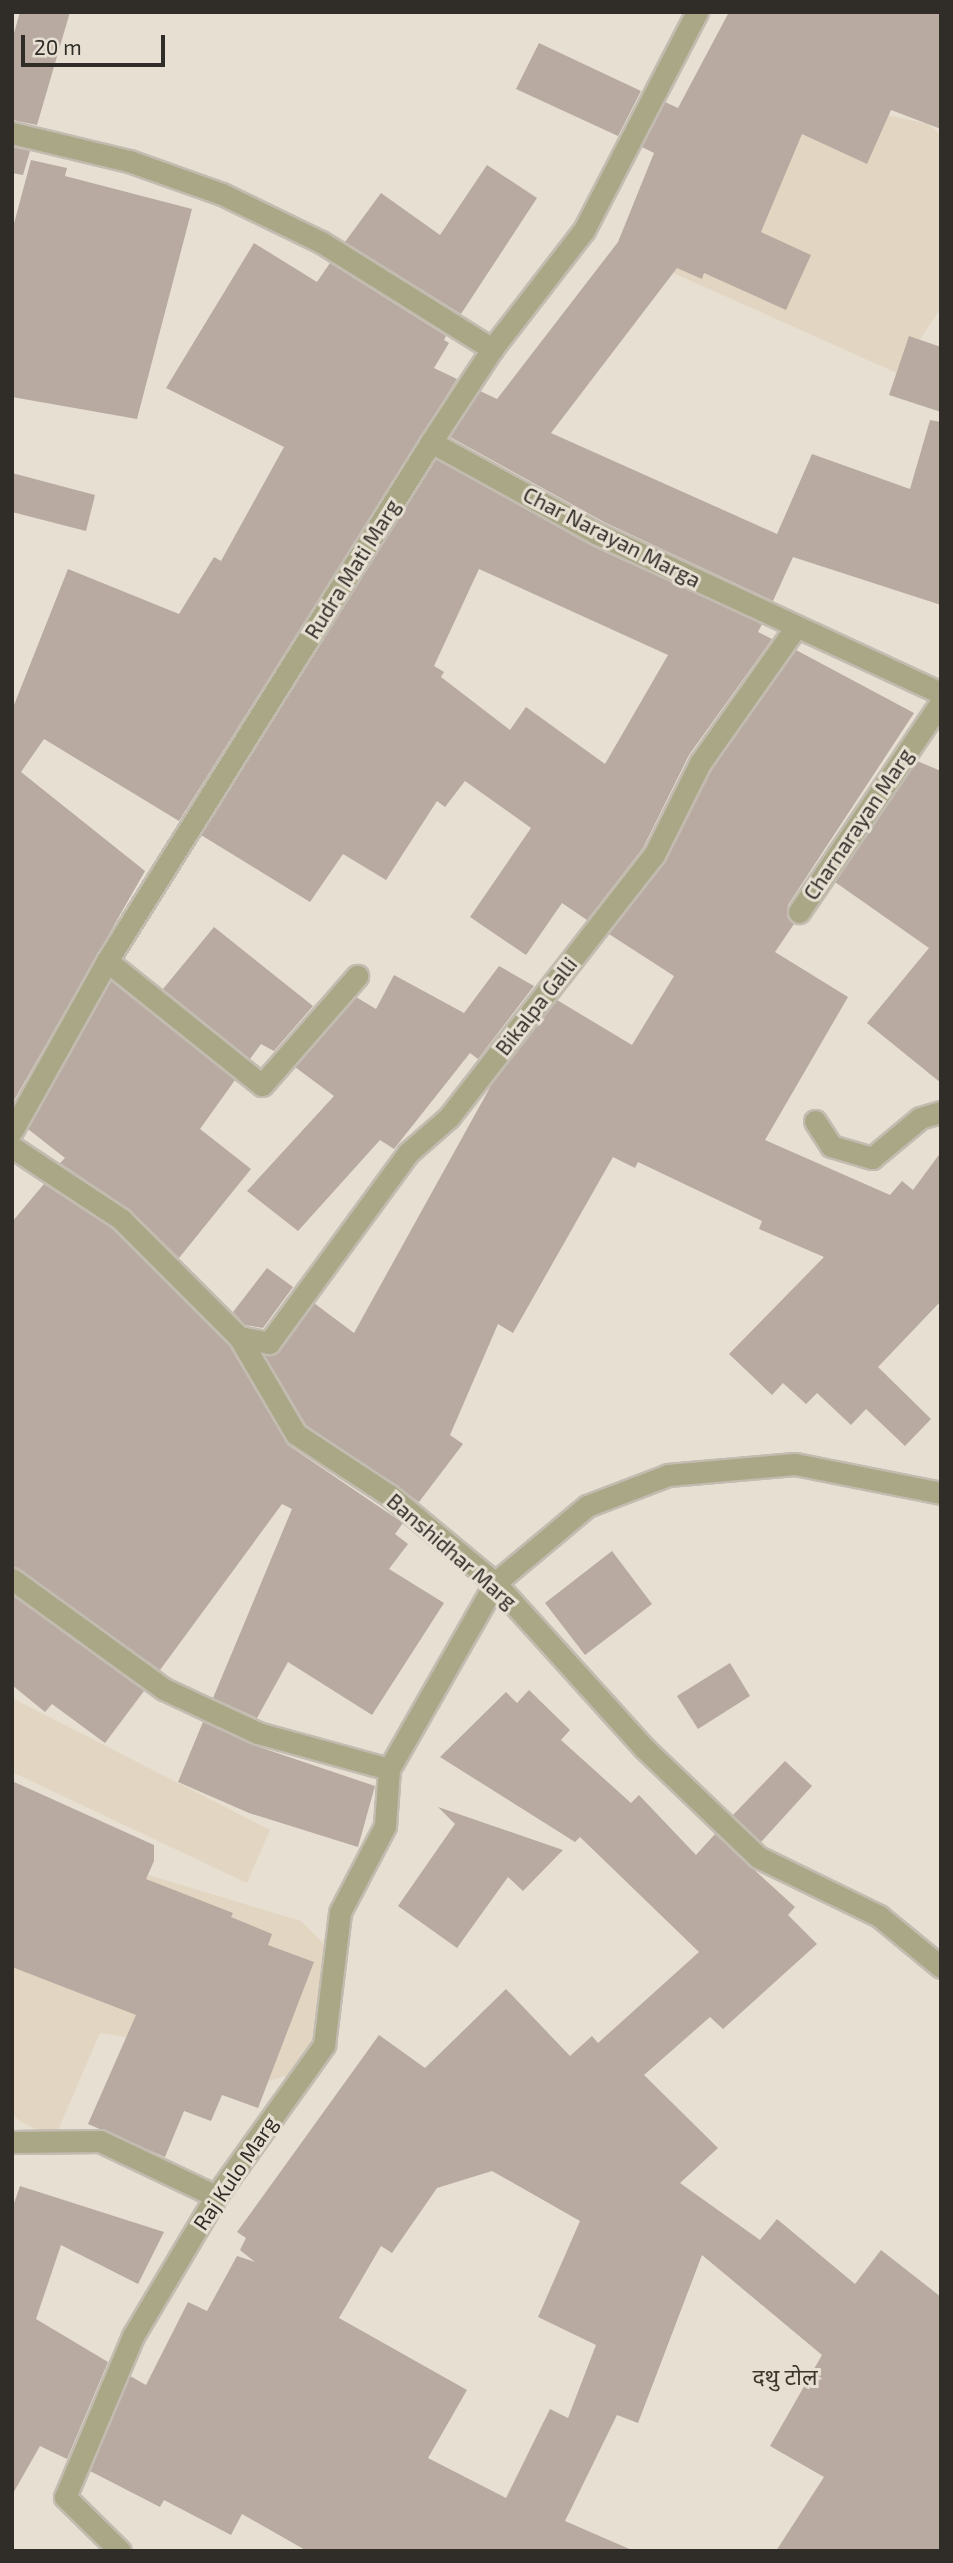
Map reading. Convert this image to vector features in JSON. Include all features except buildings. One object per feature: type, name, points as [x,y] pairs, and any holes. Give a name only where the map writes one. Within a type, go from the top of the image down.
[{"type":"street","name":"Rudra Mati Marg","points":[[12,1131],[107,961],[431,442],[492,349],[584,230],[697,12]]},
{"type":"street","points":[[12,133],[129,161],[222,194],[321,242],[492,349]]},
{"type":"street","name":"Char Narayan Marga","points":[[431,442],[598,534],[796,627]]},
{"type":"street","points":[[796,627],[941,693]]},
{"type":"street","name":"Bikalpa Galli","points":[[239,1337],[269,1343],[408,1153],[449,1117],[654,855],[700,763],[796,627]]},
{"type":"street","name":"Charnarayan Marg","points":[[799,912],[941,702]]},
{"type":"street","points":[[107,961],[262,1085],[357,976]]},
{"type":"street","points":[[815,1121],[831,1146],[872,1157],[920,1118],[941,1112]]},
{"type":"street","name":"Banshidhar Marg","points":[[12,1146],[121,1219],[239,1337],[296,1434],[389,1495],[495,1583],[644,1748],[758,1857],[879,1916],[941,1967]]},
{"type":"street","points":[[12,1579],[164,1689],[258,1733],[389,1769],[495,1583],[587,1506],[668,1475],[796,1464],[941,1493]]},
{"type":"street","name":"Raj Kulo Marg","points":[[120,2551],[65,2497],[133,2336],[216,2196],[324,2045],[340,1912],[385,1826],[389,1769]]},
{"type":"street","points":[[12,2143],[100,2141],[216,2196]]},
{"type":"shaded area","points":[[812,99],[928,124],[941,135],[941,308],[897,373],[635,256]]},
{"type":"shaded area","points":[[12,1698],[270,1830],[247,1883],[12,1772]]},
{"type":"shaded area","points":[[12,1816],[139,1872],[301,1921],[333,1953],[319,2036],[296,2073],[268,2081],[189,2047],[100,2033],[55,2137],[21,2122],[12,2114]]},
{"type":"district","name":"दथु टोल","points":[[785,2376]]}]
